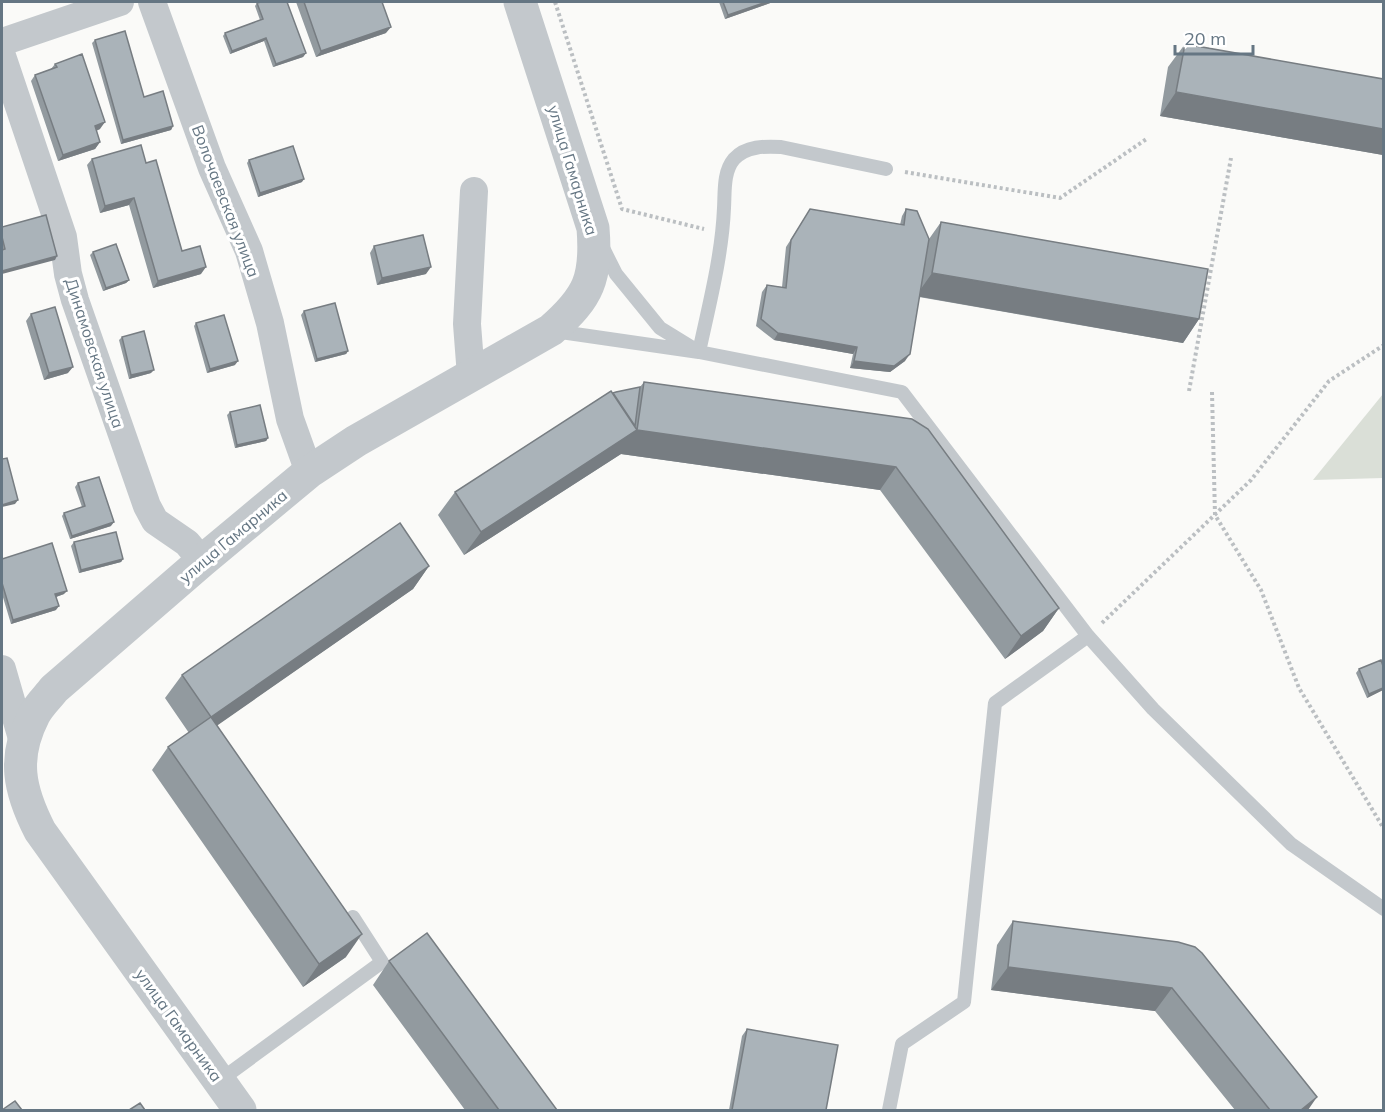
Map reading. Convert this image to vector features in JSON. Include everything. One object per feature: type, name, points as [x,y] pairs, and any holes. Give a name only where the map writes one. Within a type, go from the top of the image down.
[{"type":"street","points":[[2,42],[120,2]]},
{"type":"street","name":"Волочаевская улица","points":[[152,2],[212,168],[249,251],[270,323],[290,419],[309,472]]},
{"type":"street","name":"улица Гамарника","points":[[240,1110],[40,831],[26,803],[20,773],[23,742],[35,713],[54,688],[309,472],[356,441],[551,330],[573,311],[588,286],[595,257],[593,228],[520,2]]},
{"type":"street","name":"Динамовская улица","points":[[2,56],[63,237],[68,274],[75,300],[147,506],[155,520],[187,543],[202,561]]},
{"type":"street","points":[[471,376],[467,324],[474,191]]},
{"type":"street","points":[[2,669],[23,742]]},
{"type":"lane","points":[[699,352],[723,233],[725,178],[735,158],[752,148],[781,147],[886,169]]},
{"type":"lane","points":[[593,228],[616,274],[660,328],[699,352]]},
{"type":"lane","points":[[551,330],[699,352],[902,392],[1088,636],[1153,709],[1291,844],[1383,909]]},
{"type":"lane","points":[[890,1110],[903,1044],[964,1002],[995,703],[1088,636]]},
{"type":"lane","points":[[219,1081],[382,962],[353,918]]},
{"type":"path","points":[[555,2],[622,209],[723,233]]},
{"type":"path","points":[[886,169],[1060,198],[1148,138]]},
{"type":"path","points":[[1189,392],[1231,158]]},
{"type":"path","points":[[1088,636],[1251,480],[1329,381],[1383,345]]},
{"type":"path","points":[[1212,392],[1215,515],[1261,590],[1299,688],[1383,830]]},
{"type":"shaded area","points":[[1383,394],[1383,478],[1313,480]]},
{"type":"building","points":[[287,2],[306,53],[276,64],[266,38],[232,51],[225,33],[263,19],[257,3]]},
{"type":"building","points":[[304,2],[382,2],[391,27],[321,51]]},
{"type":"building","points":[[723,2],[766,2],[728,15]]},
{"type":"building","points":[[125,31],[144,97],[163,91],[173,126],[123,140],[95,40]]},
{"type":"building","points":[[1185,44],[1383,79],[1383,129],[1176,92]]},
{"type":"building","points":[[82,54],[105,122],[95,126],[100,142],[63,155],[35,75],[57,67],[55,64]]},
{"type":"building","points":[[141,145],[146,163],[156,160],[182,251],[200,246],[206,267],[158,281],[134,198],[105,206],[92,159]]},
{"type":"building","points":[[293,146],[304,179],[260,193],[249,160]]},
{"type":"building","points":[[810,209],[904,225],[906,209],[917,211],[929,239],[910,354],[894,366],[854,361],[857,347],[778,333],[761,319],[767,285],[786,288],[791,240]]},
{"type":"building","points":[[46,215],[57,256],[2,271],[2,250],[5,249],[2,227]]},
{"type":"building","points":[[941,222],[1208,269],[1199,319],[932,273]]},
{"type":"building","points":[[423,235],[431,267],[382,278],[374,246]]},
{"type":"building","points":[[116,244],[129,280],[106,288],[93,252]]},
{"type":"building","points":[[335,303],[348,351],[317,359],[304,311]]},
{"type":"building","points":[[55,307],[73,367],[49,373],[31,314]]},
{"type":"building","points":[[224,315],[238,361],[210,369],[196,323]]},
{"type":"building","points":[[144,331],[154,370],[131,375],[122,337]]},
{"type":"building","points":[[644,382],[912,419],[928,429],[1059,608],[1021,636],[896,467],[637,430]]},
{"type":"building","points":[[640,387],[635,426],[613,393]]},
{"type":"building","points":[[611,391],[637,430],[481,532],[455,492]]},
{"type":"building","points":[[260,405],[268,438],[237,445],[230,412]]},
{"type":"building","points":[[7,458],[18,500],[2,505],[2,459]]},
{"type":"building","points":[[99,477],[114,522],[72,536],[64,513],[85,506],[78,483]]},
{"type":"building","points":[[400,523],[429,566],[211,717],[182,675]]},
{"type":"building","points":[[116,532],[123,559],[81,570],[74,542]]},
{"type":"building","points":[[52,543],[67,591],[55,594],[59,606],[13,620],[2,583],[2,559]]},
{"type":"building","points":[[1381,660],[1383,688],[1369,694],[1359,669]]},
{"type":"building","points":[[211,717],[362,934],[319,964],[168,747]]},
{"type":"building","points":[[1013,921],[1178,942],[1195,947],[1317,1097],[1301,1110],[1270,1110],[1172,988],[1008,967]]},
{"type":"building","points":[[427,933],[557,1110],[499,1110],[389,961]]},
{"type":"building","points":[[747,1029],[838,1045],[826,1110],[732,1110]]},
{"type":"building","points":[[15,1101],[22,1110],[2,1110]]},
{"type":"building","points":[[140,1103],[145,1110],[129,1110]]}]
